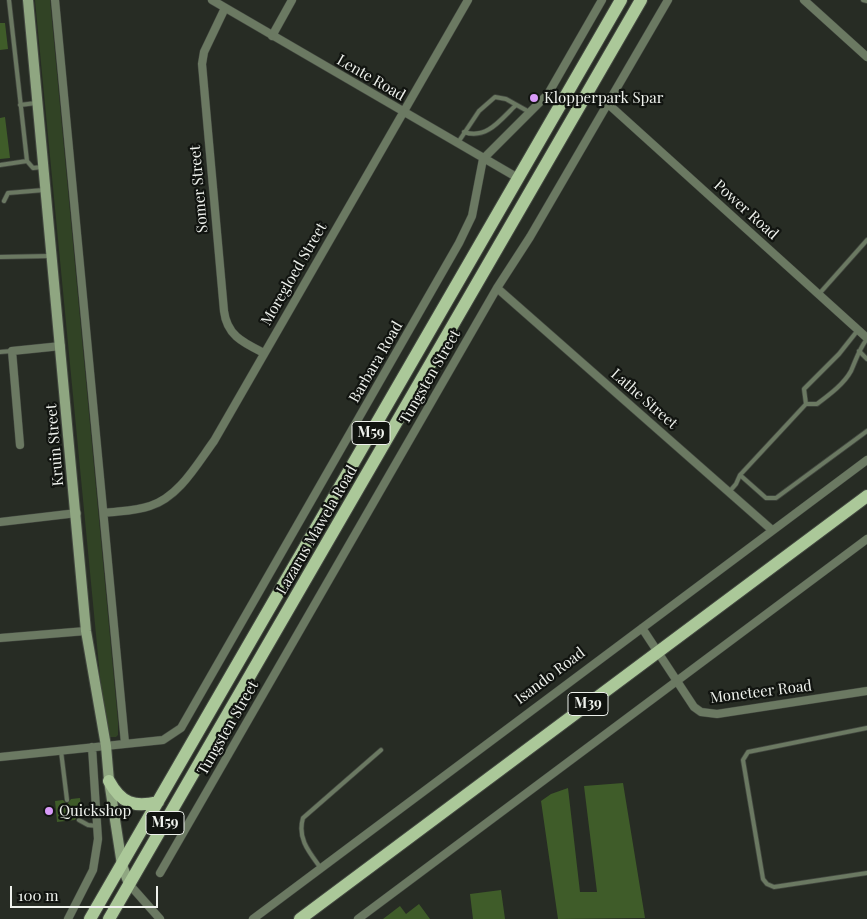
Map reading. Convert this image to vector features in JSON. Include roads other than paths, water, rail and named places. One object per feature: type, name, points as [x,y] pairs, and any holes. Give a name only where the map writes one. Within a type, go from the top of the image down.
[{"type":"main road","name":"Kruin Street","points":[[28,0],[77,513],[86,631],[106,746],[109,781],[122,865],[129,884]]},
{"type":"main road","name":"Lazarus Mawela Road","points":[[90,919],[621,0]]},
{"type":"main road","name":"Lazarus Mawela Road","points":[[109,919],[641,0]]},
{"type":"main road","points":[[518,178],[537,167],[562,138]]},
{"type":"main road","name":"M39","points":[[300,919],[867,496]]},
{"type":"main road","points":[[109,781],[118,795],[128,803],[145,805],[158,802]]},
{"type":"street","points":[[55,0],[105,513],[125,743]]},
{"type":"street","name":"Lente Road","points":[[212,0],[518,178]]},
{"type":"street","points":[[272,36],[292,0]]},
{"type":"street","name":"Moregloed Street","points":[[105,513],[150,507],[167,498],[177,489],[214,441],[468,0]]},
{"type":"street","points":[[483,159],[531,113],[552,88],[602,0]]},
{"type":"street","name":"Tungsten Street","points":[[160,873],[497,288],[530,237],[668,0]]},
{"type":"street","points":[[804,0],[867,57]]},
{"type":"street","name":"Somer Street","points":[[225,8],[204,52],[202,64],[224,311],[226,324],[236,338],[264,353]]},
{"type":"street","name":"Power Road","points":[[607,103],[867,338]]},
{"type":"street","name":"Barbara Road","points":[[0,756],[163,740],[181,728],[459,243],[472,216],[483,159]]},
{"type":"street","name":"Lathe Street","points":[[497,288],[772,530]]},
{"type":"street","points":[[20,445],[12,351],[61,346]]},
{"type":"street","name":"Isando Road","points":[[253,919],[320,867],[867,460]]},
{"type":"street","points":[[0,522],[77,513]]},
{"type":"street","points":[[358,919],[678,682],[867,539]]},
{"type":"street","name":"Moneteer Road","points":[[642,628],[659,651],[694,708],[710,714],[867,691]]},
{"type":"street","points":[[0,638],[86,631]]},
{"type":"street","points":[[68,919],[93,870],[98,839],[92,748]]},
{"type":"street","points":[[129,884],[160,919]]},
{"type":"lane","points":[[9,0],[27,161],[33,168],[44,167]]},
{"type":"lane","points":[[457,144],[478,110],[491,99],[502,98],[531,113]]},
{"type":"lane","points":[[20,105],[38,103]]},
{"type":"lane","points":[[464,132],[473,135],[484,132],[516,104]]},
{"type":"lane","points":[[0,165],[27,161]]},
{"type":"lane","points":[[4,201],[8,193],[15,191],[46,190]]},
{"type":"lane","points":[[818,294],[867,240]]},
{"type":"lane","points":[[0,257],[52,256]]},
{"type":"lane","points":[[806,404],[804,389],[839,354],[858,330]]},
{"type":"lane","points":[[728,492],[736,484],[740,475],[806,404],[817,404],[841,384],[850,372],[867,338]]},
{"type":"lane","points":[[0,352],[12,351]]},
{"type":"lane","points":[[859,351],[867,359]]},
{"type":"lane","points":[[740,475],[766,498],[776,498],[867,431]]},
{"type":"lane","points":[[867,728],[748,752],[743,760],[763,878],[767,884],[774,887],[867,873]]},
{"type":"lane","points":[[61,750],[67,800]]},
{"type":"lane","points":[[320,867],[302,838],[300,826],[303,818],[381,750]]},
{"type":"lane","points":[[79,820],[88,825],[97,826]]},
{"type":"place","name":"Klopperpark Spar","points":[[534,98]]},
{"type":"place","name":"Quickshop","points":[[49,811]]}]
